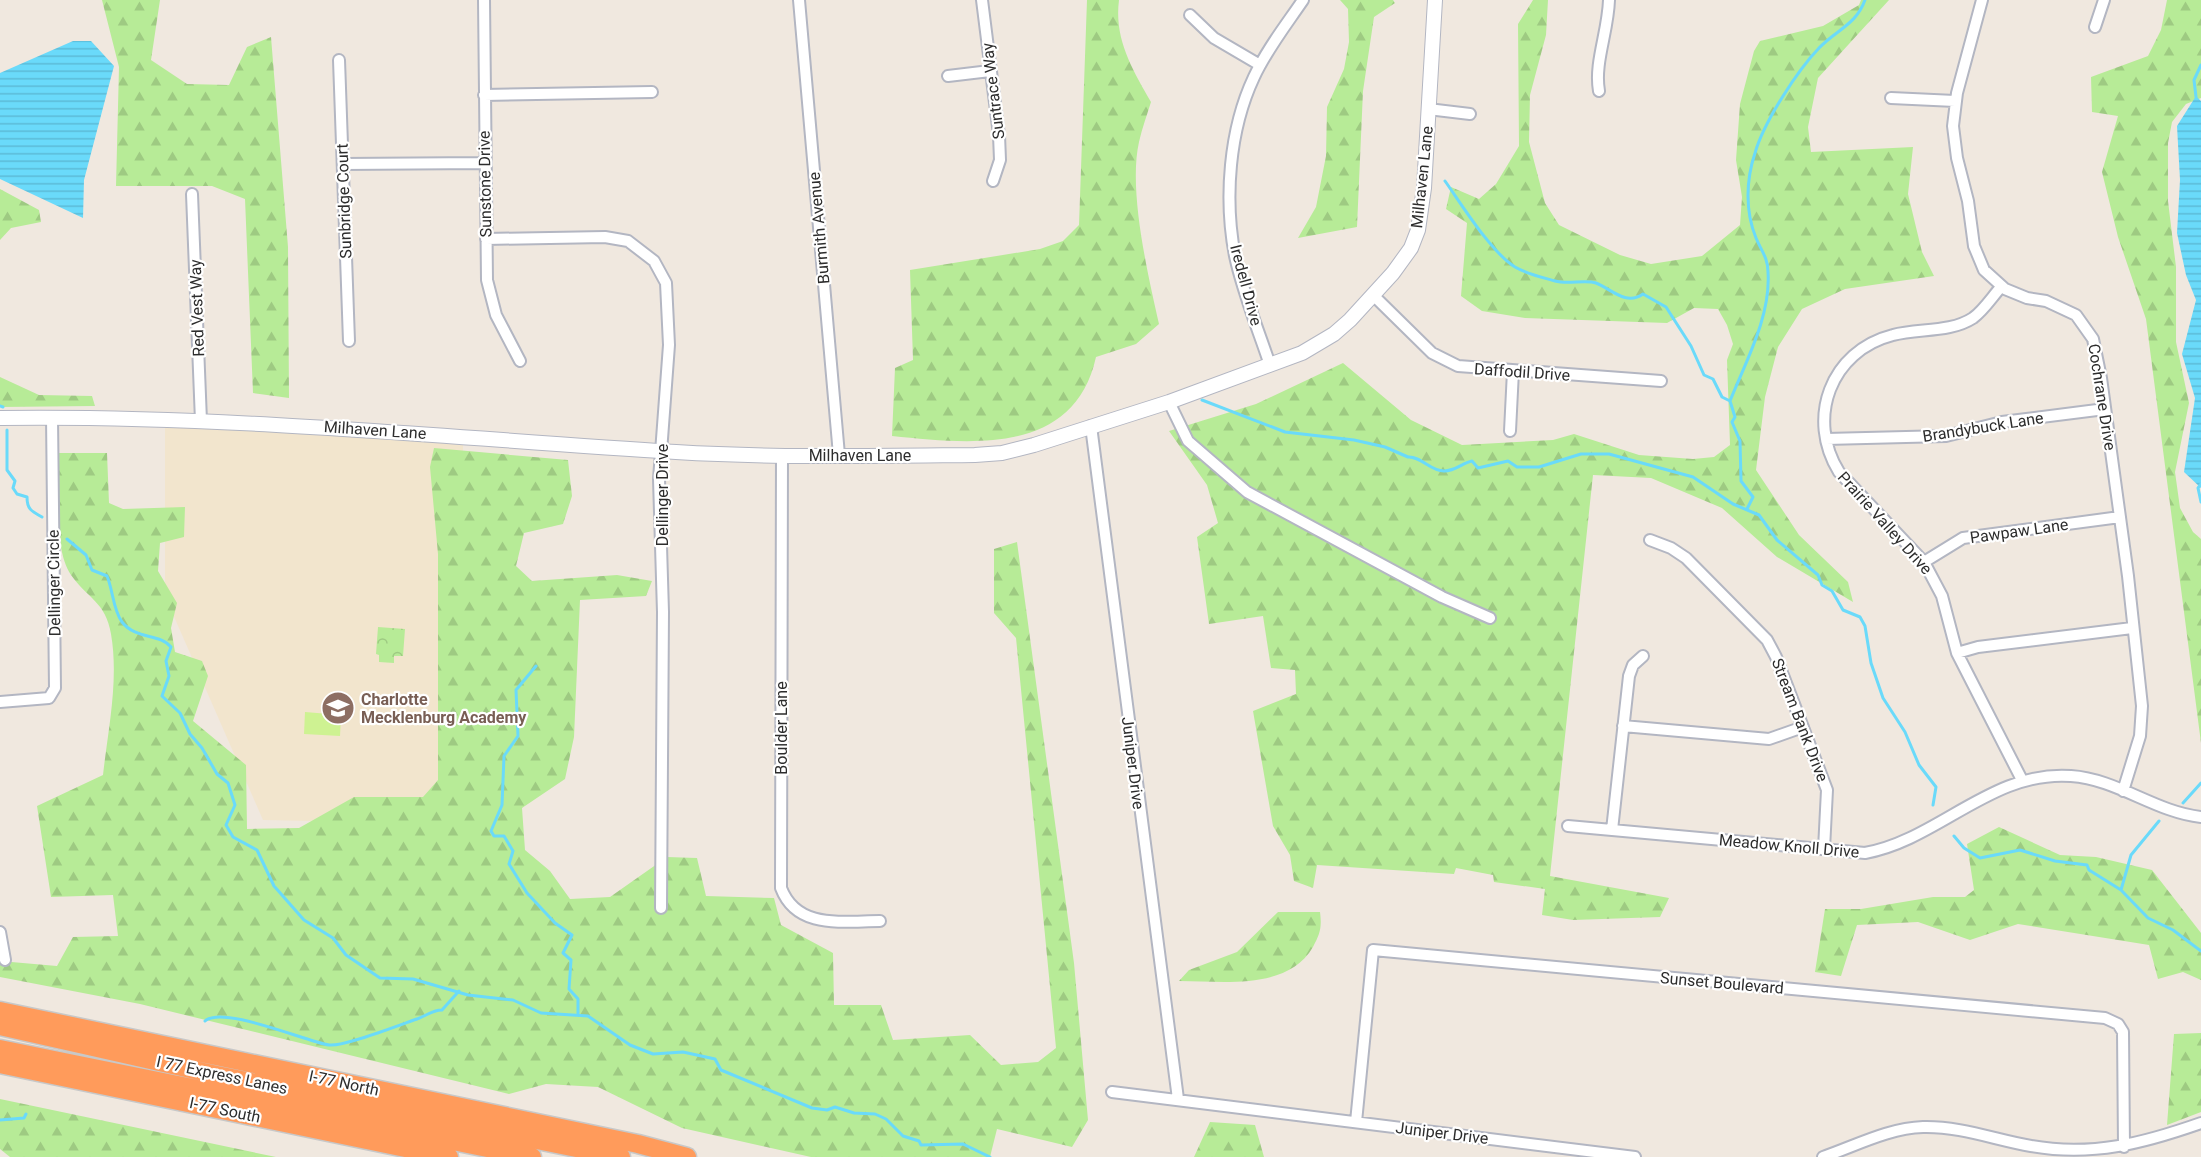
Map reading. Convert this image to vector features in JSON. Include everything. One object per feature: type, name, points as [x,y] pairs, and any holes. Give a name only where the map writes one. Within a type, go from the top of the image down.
[{"type":"highway","name":"I-77 North","points":[[0,1011],[615,1139],[687,1157]]},
{"type":"highway","name":"I 77 Express Lanes","points":[[0,1026],[274,1087],[621,1157]]},
{"type":"highway","name":"I 77 Express Lanes","points":[[0,1049],[532,1157]]},
{"type":"highway","name":"I-77 South","points":[[0,1064],[449,1157]]},
{"type":"street","name":"Sunstone Drive","points":[[484,0],[486,239],[491,300],[504,333],[520,361]]},
{"type":"street","name":"Burmith Avenue","points":[[799,0],[839,455]]},
{"type":"street","name":"Suntrace Way","points":[[982,0],[1000,160],[993,181]]},
{"type":"street","name":"Iredell Drive","points":[[1270,365],[1235,256],[1230,201],[1235,140],[1248,91],[1260,65],[1303,0]]},
{"type":"street","name":"Milhaven Lane","points":[[0,418],[201,421],[385,430],[661,451],[782,455],[1002,453],[1169,402],[1302,352],[1334,334],[1374,296],[1411,248],[1418,230],[1424,188],[1435,0]]},
{"type":"street","points":[[1599,91],[1596,73],[1608,23],[1609,0]]},
{"type":"street","points":[[1982,0],[1962,66],[1955,101],[1954,140],[1968,201],[1974,246],[1984,270],[2001,287]]},
{"type":"street","points":[[2095,27],[2104,0]]},
{"type":"street","points":[[1191,15],[1214,38],[1260,65]]},
{"type":"street","name":"Sunbridge Court","points":[[339,60],[350,341]]},
{"type":"street","points":[[948,76],[990,71]]},
{"type":"street","points":[[484,95],[652,92]]},
{"type":"street","points":[[1891,98],[1955,101]]},
{"type":"street","points":[[1428,109],[1470,114]]},
{"type":"street","points":[[343,164],[485,163]]},
{"type":"street","name":"Red Vest Way","points":[[192,194],[201,421]]},
{"type":"street","name":"Dellinger Drive","points":[[486,239],[617,238],[638,247],[654,261],[666,284],[669,302],[668,370],[661,451],[661,909]]},
{"type":"street","name":"Cochrane Drive","points":[[2001,287],[2063,308],[2084,323],[2093,339],[2131,598],[2142,722],[2137,750],[2123,791]]},
{"type":"street","name":"Prairie Valley Drive","points":[[2001,287],[1973,318],[1938,328],[1892,335],[1877,340],[1848,359],[1837,373],[1826,397],[1822,422],[1830,458],[1839,472],[1924,562],[1942,596],[1957,653],[2022,780]]},
{"type":"street","name":"Daffodil Drive","points":[[1374,296],[1438,358],[1471,369],[1661,381]]},
{"type":"street","points":[[1510,431],[1513,371]]},
{"type":"street","points":[[1169,402],[1188,441],[1247,492],[1442,597],[1490,618]]},
{"type":"street","name":"Brandybuck Lane","points":[[1826,439],[1946,436],[2002,422],[2104,409]]},
{"type":"street","name":"Dellinger Circle","points":[[0,702],[49,698],[55,688],[52,417]]},
{"type":"street","name":"Juniper Drive","points":[[1091,426],[1178,1099]]},
{"type":"street","name":"Boulder Lane","points":[[782,455],[781,888],[791,906],[804,916],[822,921],[880,921]]},
{"type":"street","name":"Pawpaw Lane","points":[[1924,562],[1963,538],[2120,518]]},
{"type":"street","name":"Stream Bank Drive","points":[[1650,540],[1671,548],[1686,558],[1767,640],[1827,790],[1824,849]]},
{"type":"street","points":[[1957,653],[1978,647],[2132,628]]},
{"type":"street","points":[[1612,830],[1629,676],[1633,665],[1643,656]]},
{"type":"street","points":[[1623,726],[1769,739],[1803,727]]},
{"type":"street","name":"Meadow Knoll Drive","points":[[1568,826],[1865,853],[1899,844],[2001,789],[2022,780],[2043,776],[2074,776],[2123,791],[2172,812],[2201,818]]},
{"type":"street","points":[[0,932],[5,960]]},
{"type":"street","name":"Sunset Boulevard","points":[[1356,1122],[1373,950],[2106,1018],[2118,1024],[2123,1032],[2124,1147]]},
{"type":"street","name":"Juniper Drive","points":[[1113,1092],[1635,1157]]},
{"type":"street","points":[[1823,1157],[1892,1133],[1921,1127],[1948,1128],[2061,1151],[2093,1152],[2124,1147],[2201,1123]]},
{"type":"shaded area","name":"Charlotte Mecklenburg Academy","points":[[165,419],[463,436],[463,824],[263,820],[165,596]]},
{"type":"green space","points":[[102,0],[160,0],[151,60],[187,84],[229,85],[247,47],[271,37],[288,247],[289,398],[253,393],[245,199],[212,186],[116,186],[119,67]]},
{"type":"green space","points":[[1087,0],[1119,0],[1119,28],[1122,41],[1131,66],[1151,102],[1139,142],[1136,184],[1141,233],[1159,324],[1136,344],[1096,357],[1084,389],[1066,412],[1043,428],[1015,437],[985,441],[892,436],[895,368],[913,360],[910,270],[1040,249],[1063,241],[1079,225]]},
{"type":"green space","points":[[1340,0],[1393,0],[1395,3],[1374,17],[1363,91],[1357,227],[1298,238],[1316,207],[1326,156],[1327,107],[1344,69],[1349,42],[1348,9]]},
{"type":"green space","points":[[1533,0],[1548,0],[1546,35],[1530,95],[1529,142],[1545,203],[1559,225],[1620,255],[1651,264],[1702,256],[1740,225],[1742,197],[1736,160],[1740,104],[1754,51],[1760,41],[1823,26],[1859,5],[1861,0],[1889,0],[1818,78],[1808,127],[1811,152],[1913,147],[1908,194],[1922,252],[1934,276],[1845,289],[1802,309],[1778,347],[1765,397],[1756,470],[1799,535],[1848,582],[1853,602],[1777,557],[1722,508],[1651,478],[1593,475],[1550,876],[1669,898],[1660,917],[1573,920],[1542,915],[1545,889],[1494,882],[1493,875],[1456,868],[1454,874],[1317,865],[1313,888],[1294,881],[1290,855],[1273,826],[1253,711],[1296,694],[1295,670],[1271,668],[1263,616],[1209,624],[1197,537],[1218,523],[1207,485],[1169,431],[1256,404],[1343,363],[1411,420],[1462,445],[1553,440],[1574,434],[1639,455],[1693,459],[1714,457],[1730,445],[1727,360],[1733,344],[1727,325],[1718,309],[1694,308],[1667,323],[1525,318],[1482,311],[1461,296],[1467,223],[1446,209],[1451,187],[1479,199],[1496,184],[1519,146],[1518,24]]},
{"type":"green space","points":[[2167,0],[2201,0],[2201,98],[2186,104],[2172,122],[2168,143],[2168,201],[2176,267],[2176,342],[2189,403],[2175,472],[2180,508],[2193,532],[2201,539],[2201,743],[2146,319],[2118,237],[2102,172],[2118,116],[2092,112],[2091,77],[2148,56],[2161,30]]},
{"type":"green space","points":[[0,189],[39,210],[41,222],[11,228],[0,240]]},
{"type":"green space","points":[[0,377],[39,395],[92,396],[95,406],[0,407]]},
{"type":"green space","points":[[434,448],[568,460],[572,496],[563,524],[524,533],[516,566],[532,581],[617,575],[652,581],[646,596],[580,600],[574,737],[565,779],[522,808],[525,850],[550,871],[570,899],[610,897],[667,857],[697,858],[706,896],[774,898],[781,925],[833,953],[834,1005],[881,1005],[893,1040],[970,1035],[1001,1065],[1038,1062],[1056,1048],[1016,638],[994,613],[994,549],[1017,542],[1074,963],[1088,1120],[1072,1147],[997,1129],[990,1157],[811,1157],[682,1128],[598,1087],[546,1084],[509,1094],[140,1004],[0,977],[0,961],[57,966],[73,937],[118,936],[113,895],[51,897],[37,806],[103,775],[113,687],[113,651],[109,623],[100,607],[71,575],[61,548],[58,516],[59,453],[107,453],[109,503],[123,509],[185,507],[184,537],[160,543],[158,571],[177,603],[171,628],[175,652],[202,661],[208,676],[193,721],[246,765],[247,829],[299,828],[354,797],[423,797],[438,780],[438,554],[430,467]]},
{"type":"green space","points":[[378,627],[405,629],[403,656],[394,656],[394,663],[379,662],[379,655],[376,654]]},
{"type":"green space","points":[[305,712],[341,715],[340,736],[304,734]]},
{"type":"green space","points":[[1999,827],[2060,855],[2096,857],[2152,870],[2201,933],[2201,980],[2183,972],[2158,979],[2149,945],[2018,924],[1970,940],[1918,922],[1857,925],[1841,976],[1815,972],[1825,909],[1861,909],[1933,897],[1965,897],[1974,890],[1967,844]]},
{"type":"green space","points":[[1278,912],[1320,912],[1319,934],[1313,947],[1302,961],[1287,971],[1253,981],[1179,981],[1189,970],[1237,952]]},
{"type":"green space","points":[[2201,1033],[2201,1112],[2167,1125],[2174,1034]]},
{"type":"green space","points":[[0,1099],[276,1157],[10,1157],[0,1149]]},
{"type":"green space","points":[[1210,1122],[1255,1125],[1264,1157],[1194,1157]]},
{"type":"water","points":[[73,41],[91,41],[114,66],[84,180],[83,218],[0,179],[0,73]]},
{"type":"water","points":[[2196,96],[2201,101],[2201,488],[2184,472],[2195,398],[2182,354],[2196,300],[2186,275],[2177,233],[2180,180],[2177,126]]},
{"type":"waterway","points":[[1730,401],[1762,322],[1768,289],[1767,262],[1752,228],[1748,206],[1748,185],[1759,141],[1773,112],[1801,70],[1825,42],[1856,16],[1865,0]]},
{"type":"waterway","points":[[2196,97],[2194,80],[2201,65]]},
{"type":"waterway","points":[[1445,181],[1487,240],[1515,267],[1524,272],[1560,282],[1596,283],[1625,297],[1631,298],[1643,294],[1666,307],[1691,346],[1704,375],[1713,379],[1722,397],[1730,401],[1735,417],[1732,422],[1740,441],[1741,481],[1753,497],[1747,509]]},
{"type":"waterway","points":[[1202,400],[1285,432],[1354,440],[1385,447],[1413,457],[1434,469],[1444,471],[1472,461],[1478,468],[1508,461],[1517,467],[1539,467],[1581,454],[1609,454],[1693,477],[1733,504],[1759,515],[1777,540],[1818,575],[1822,585],[1832,591],[1843,610],[1860,617],[1865,626],[1871,663],[1883,698],[1905,732],[1919,765],[1936,787],[1933,805]]},
{"type":"waterway","points":[[7,430],[7,470],[15,481],[13,488],[17,494],[27,497],[30,509],[42,517]]},
{"type":"waterway","points":[[2201,484],[2198,488],[2201,502]]},
{"type":"waterway","points":[[67,539],[86,555],[92,570],[107,576],[122,622],[134,632],[161,640],[171,647],[166,661],[169,676],[162,696],[180,713],[190,734],[202,748],[217,774],[228,783],[235,805],[226,825],[233,837],[257,850],[274,886],[304,920],[333,938],[346,955],[380,978],[413,979],[468,995],[513,1000],[541,1013],[588,1016],[630,1045],[653,1054],[683,1052],[715,1059],[721,1070],[812,1108],[827,1110],[835,1107],[854,1113],[875,1114],[886,1119],[903,1136],[919,1141],[921,1145],[963,1144],[990,1157]]},
{"type":"waterway","points":[[536,666],[516,690],[518,736],[504,756],[502,805],[491,831],[494,836],[504,836],[513,851],[509,864],[527,893],[555,923],[572,935],[563,953],[571,960],[569,989],[578,999],[578,1013]]},
{"type":"waterway","points":[[2183,803],[2201,783]]},
{"type":"waterway","points":[[2121,890],[2131,855],[2159,821]]},
{"type":"waterway","points":[[1954,836],[1964,848],[1980,858],[2020,850],[2055,861],[2087,865],[2089,870],[2121,890],[2148,918],[2173,930],[2201,951]]},
{"type":"waterway","points":[[205,1021],[214,1017],[228,1017],[317,1042],[336,1045],[442,1010],[459,991]]},
{"type":"waterway","points":[[0,1120],[24,1118],[26,1114]]},
{"type":"place","name":"Charlotte Mecklenburg Academy","points":[[338,708]]}]
